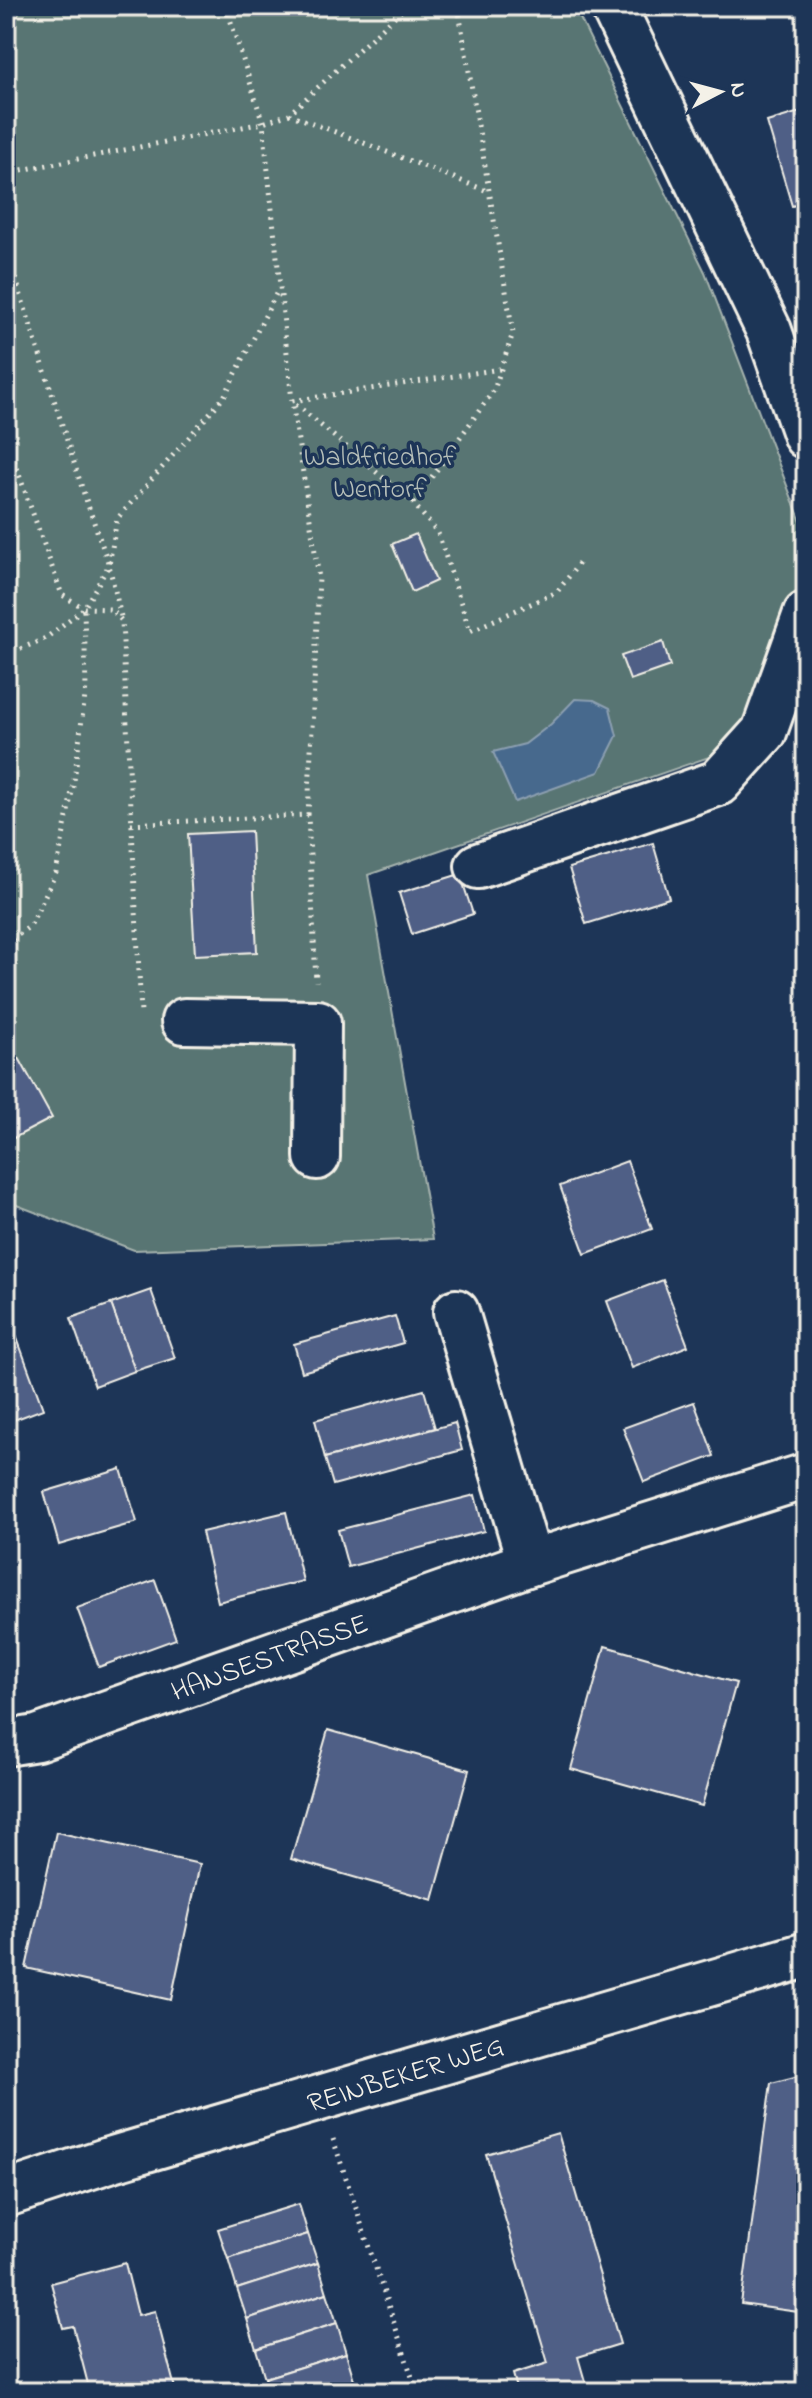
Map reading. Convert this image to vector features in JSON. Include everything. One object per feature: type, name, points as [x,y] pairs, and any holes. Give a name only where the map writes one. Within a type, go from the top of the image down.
[{"type":"street","points":[[613,6],[769,331],[806,436]]},
{"type":"street","points":[[478,866],[718,783],[764,732],[806,614]]},
{"type":"street","points":[[184,1021],[318,1023],[317,1157]]},
{"type":"street","points":[[456,1312],[530,1563]]},
{"type":"street","name":"HANSESTRASSE","points":[[6,1743],[37,1738],[530,1563],[806,1476]]},
{"type":"street","name":"REINBEKER WEG","points":[[6,2194],[109,2160],[806,1955]]},
{"type":"path","points":[[226,6],[263,123],[292,401],[319,578],[308,815],[318,1023]]},
{"type":"path","points":[[6,173],[263,123],[289,114],[406,6]]},
{"type":"path","points":[[413,503],[494,390],[513,333],[458,6]]},
{"type":"path","points":[[289,114],[490,192]]},
{"type":"path","points":[[6,248],[109,565],[122,621],[141,1020],[184,1021]]},
{"type":"path","points":[[6,655],[46,638],[84,608],[109,565],[117,519],[224,397],[280,287]]},
{"type":"path","points":[[292,401],[500,369]]},
{"type":"path","points":[[292,401],[413,503],[438,533],[470,631],[557,592],[580,562]]},
{"type":"path","points":[[6,438],[62,595],[84,608],[111,609],[122,621]]},
{"type":"path","points":[[6,944],[30,926],[56,873],[74,781],[86,688],[84,608]]},
{"type":"path","points":[[131,824],[308,815]]},
{"type":"path","points":[[319,2099],[417,2392]]},
{"type":"green space","name":"Waldfriedhof Wentorf","points":[[6,6],[574,6],[705,272],[806,535],[806,581],[753,717],[715,755],[368,875],[433,1239],[134,1250],[6,1201]]},
{"type":"water","points":[[575,699],[594,700],[610,708],[617,736],[599,772],[515,802],[493,752],[525,744],[551,724]]},
{"type":"building","points":[[806,110],[806,202],[792,206],[767,122]]},
{"type":"building","points":[[416,534],[436,581],[412,592],[392,544]]},
{"type":"building","points":[[663,642],[670,666],[630,680],[621,656]]},
{"type":"building","points":[[251,831],[257,952],[195,955],[188,834]]},
{"type":"building","points":[[653,843],[669,898],[586,924],[569,868]]},
{"type":"building","points":[[460,874],[473,914],[412,934],[399,893]]},
{"type":"building","points":[[19,1058],[52,1118],[6,1142],[6,1065]]},
{"type":"building","points":[[627,1161],[652,1229],[585,1254],[560,1186]]},
{"type":"building","points":[[663,1280],[688,1346],[632,1368],[607,1301]]},
{"type":"building","points":[[151,1290],[175,1358],[135,1371],[111,1304]]},
{"type":"building","points":[[111,1304],[135,1371],[95,1386],[71,1318]]},
{"type":"building","points":[[395,1316],[403,1343],[302,1372],[294,1344]]},
{"type":"building","points":[[14,1330],[43,1409],[6,1423],[6,1333]]},
{"type":"building","points":[[424,1390],[435,1428],[325,1458],[315,1420]]},
{"type":"building","points":[[694,1402],[714,1456],[644,1482],[623,1428]]},
{"type":"building","points":[[455,1423],[462,1450],[333,1485],[325,1458]]},
{"type":"building","points":[[121,1469],[137,1522],[59,1545],[44,1492]]},
{"type":"building","points":[[475,1495],[484,1531],[348,1567],[338,1530]]},
{"type":"building","points":[[286,1512],[303,1581],[218,1602],[202,1532]]},
{"type":"building","points":[[155,1580],[176,1639],[99,1667],[77,1608]]},
{"type":"building","points":[[605,1646],[736,1683],[702,1806],[571,1769]]},
{"type":"building","points":[[328,1730],[469,1770],[433,1900],[291,1859]]},
{"type":"building","points":[[56,1832],[200,1864],[171,2000],[26,1968]]},
{"type":"building","points":[[806,2074],[806,2313],[741,2304],[771,2083]]},
{"type":"building","points":[[558,2133],[620,2344],[578,2357],[588,2392],[518,2392],[513,2374],[548,2363],[486,2154]]},
{"type":"building","points":[[299,2204],[308,2234],[228,2259],[218,2229]]},
{"type":"building","points":[[308,2234],[318,2263],[237,2289],[228,2259]]},
{"type":"building","points":[[125,2263],[138,2315],[155,2311],[176,2392],[90,2392],[73,2326],[63,2328],[51,2283]]},
{"type":"building","points":[[318,2263],[327,2293],[247,2319],[237,2289]]},
{"type":"building","points":[[327,2293],[337,2323],[256,2349],[247,2319]]},
{"type":"building","points":[[337,2323],[346,2353],[265,2378],[256,2349]]},
{"type":"building","points":[[346,2353],[355,2383],[326,2392],[270,2392],[265,2378]]}]
